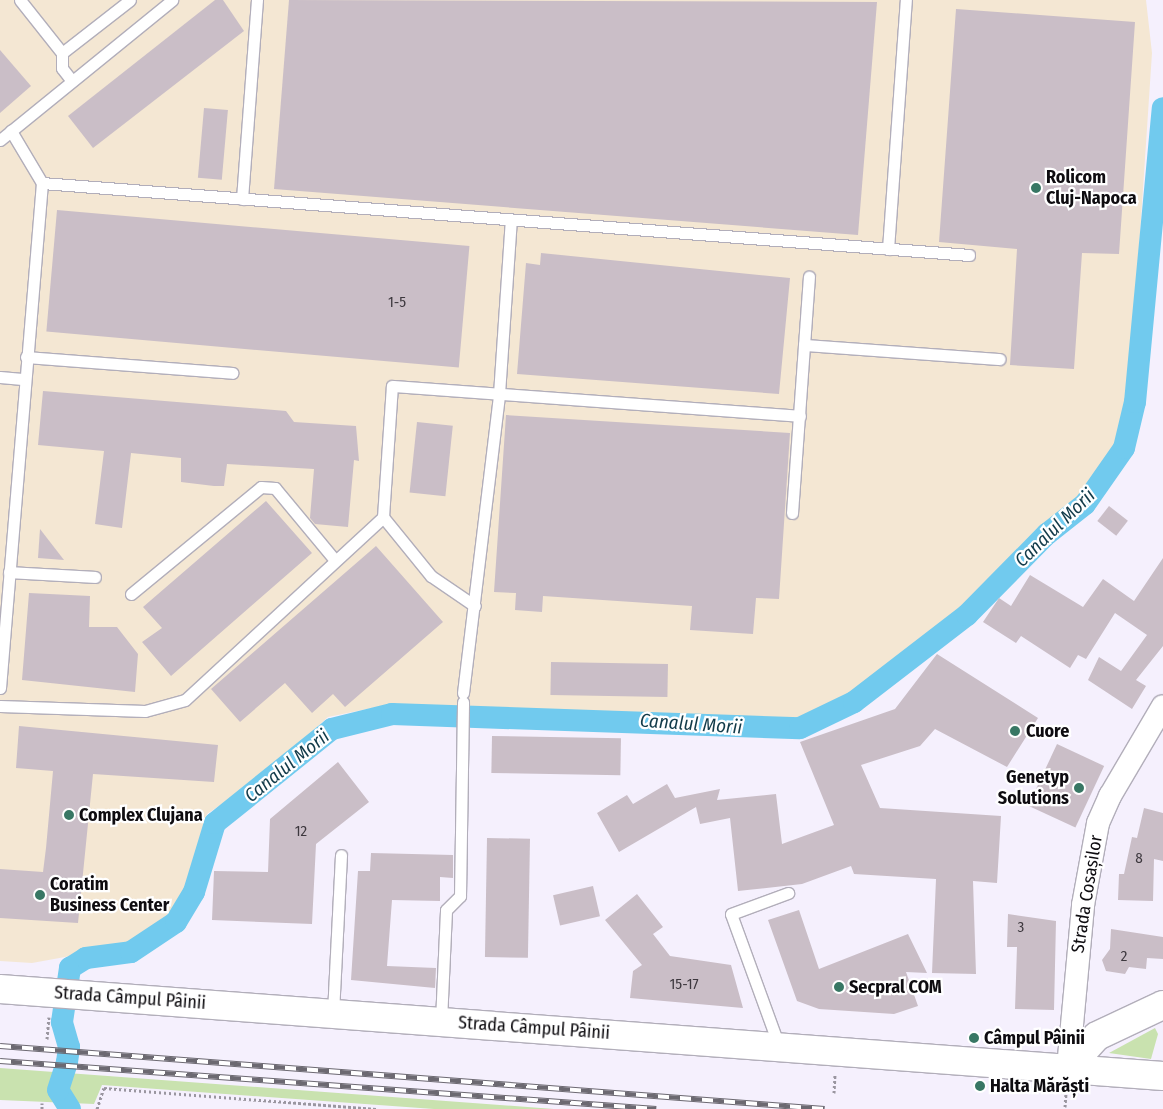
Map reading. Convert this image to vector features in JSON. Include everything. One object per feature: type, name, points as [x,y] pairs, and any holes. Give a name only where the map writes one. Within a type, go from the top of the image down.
[{"type":"street","name":"Strada Cosașilor","points":[[1067,1077],[1083,905],[1098,823],[1110,796],[1163,706]]},
{"type":"street","name":"Strada Câmpul Pâinii","points":[[0,989],[62,1000],[333,1013],[779,1046],[1067,1077],[1163,1076]]},
{"type":"street","points":[[1067,1077],[1097,1036],[1163,1005]]},
{"type":"lane","points":[[20,0],[62,53],[62,68],[72,81]]},
{"type":"lane","points":[[62,53],[130,0]]},
{"type":"lane","points":[[0,140],[172,0]]},
{"type":"lane","points":[[242,198],[257,0]]},
{"type":"lane","points":[[888,249],[906,0]]},
{"type":"lane","points":[[0,688],[3,609],[9,572],[42,183],[11,131]]},
{"type":"lane","points":[[42,183],[969,255]]},
{"type":"lane","points":[[441,1021],[446,910],[460,896],[463,698],[499,394],[511,220]]},
{"type":"lane","points":[[792,513],[809,278]]},
{"type":"lane","points":[[804,345],[999,359]]},
{"type":"lane","points":[[26,357],[232,373]]},
{"type":"lane","points":[[0,377],[25,379]]},
{"type":"lane","points":[[475,606],[432,576],[383,516],[392,386],[800,416]]},
{"type":"lane","points":[[131,594],[261,487],[275,488],[334,560]]},
{"type":"lane","points":[[0,706],[145,711],[185,700],[383,516]]},
{"type":"lane","points":[[9,572],[95,578]]},
{"type":"lane","points":[[333,1013],[341,855]]},
{"type":"lane","points":[[779,1046],[731,914],[788,893]]},
{"type":"path","points":[[47,1039],[62,1000]]},
{"type":"path","points":[[834,1093],[835,1069]]},
{"type":"path","points":[[1065,1107],[1067,1077]]},
{"type":"path","points":[[97,1109],[104,1088],[376,1109]]},
{"type":"path","points":[[42,1103],[42,1109]]},
{"type":"shaded area","points":[[0,0],[1146,0],[1152,53],[1129,400],[1118,447],[1082,499],[1042,532],[963,612],[844,700],[787,721],[578,710],[372,708],[328,717],[263,776],[207,814],[181,899],[161,924],[120,947],[32,963],[0,961]]},
{"type":"green space","points":[[1155,1028],[1158,1034],[1151,1059],[1109,1053]]},
{"type":"green space","points":[[0,1068],[554,1109],[434,1109],[102,1085],[94,1104],[0,1100]]},
{"type":"building","points":[[215,0],[223,0],[244,31],[93,148],[68,116]]},
{"type":"building","points":[[289,0],[877,2],[858,235],[274,189]]},
{"type":"building","points":[[956,9],[1135,22],[1119,254],[1082,253],[1074,369],[1010,365],[1017,249],[939,242]]},
{"type":"building","points":[[0,50],[31,86],[0,113]]},
{"type":"building","points":[[204,108],[228,110],[222,180],[198,178]]},
{"type":"building","points":[[57,210],[469,246],[459,368],[46,332]]},
{"type":"building","points":[[541,253],[790,278],[779,394],[517,374],[526,263],[540,265]]},
{"type":"building","points":[[43,391],[286,411],[294,422],[356,426],[359,461],[354,460],[348,527],[315,524],[310,518],[314,469],[227,464],[224,486],[214,486],[181,482],[181,458],[131,453],[122,528],[95,524],[104,451],[38,445]]},
{"type":"building","points":[[506,415],[790,433],[779,599],[756,598],[753,634],[690,630],[692,606],[543,596],[542,612],[515,610],[516,593],[494,592]]},
{"type":"building","points":[[417,422],[453,426],[445,496],[410,493]]},
{"type":"building","points":[[266,501],[312,553],[171,676],[142,642],[162,628],[143,607]]},
{"type":"building","points":[[1109,506],[1128,521],[1116,536],[1097,521]]},
{"type":"building","points":[[40,529],[64,560],[38,558]]},
{"type":"building","points":[[376,546],[443,622],[345,707],[333,694],[312,713],[285,683],[240,722],[211,689]]},
{"type":"building","points":[[1163,558],[1163,646],[1136,680],[1146,686],[1132,709],[1088,680],[1099,657],[1121,671],[1147,635],[1115,613],[1086,659],[1078,655],[1070,668],[1021,636],[1016,643],[983,622],[999,598],[1011,606],[1030,575],[1083,607],[1103,579],[1134,601]]},
{"type":"building","points":[[29,593],[90,596],[89,627],[117,627],[138,654],[135,692],[22,680]]},
{"type":"building","points":[[937,654],[1038,718],[1007,767],[935,729],[920,746],[861,765],[880,808],[1001,816],[997,883],[973,881],[976,974],[932,973],[936,879],[854,874],[851,866],[802,884],[738,891],[730,818],[700,824],[696,807],[619,852],[597,813],[627,795],[633,804],[667,784],[675,798],[720,789],[717,800],[776,794],[782,844],[834,825],[800,742],[895,709]]},
{"type":"building","points":[[551,662],[668,664],[667,697],[550,695]]},
{"type":"building","name":"Complex Clujana","points":[[19,726],[218,745],[214,782],[93,774],[78,923],[0,918],[0,869],[43,872],[46,848],[53,771],[16,768]]},
{"type":"building","points":[[492,736],[621,738],[620,775],[491,773]]},
{"type":"building","points":[[1057,744],[1104,766],[1075,828],[1028,806]]},
{"type":"building","points":[[338,762],[369,802],[316,844],[312,924],[212,920],[214,871],[268,872],[270,819]]},
{"type":"building","points":[[1144,808],[1163,813],[1163,861],[1154,859],[1153,901],[1118,900],[1119,874],[1124,874],[1132,837],[1137,838]]},
{"type":"building","points":[[487,838],[530,839],[528,958],[485,957]]},
{"type":"building","points":[[371,853],[453,855],[453,878],[440,877],[440,901],[392,900],[387,966],[436,968],[435,988],[351,980],[358,871],[370,871]]},
{"type":"building","points":[[593,886],[600,916],[560,925],[553,895]]},
{"type":"building","points":[[637,894],[663,927],[653,934],[670,956],[731,965],[743,1008],[630,998],[633,971],[642,965],[605,920]]},
{"type":"building","points":[[799,910],[819,969],[908,934],[927,973],[906,972],[918,1006],[894,1014],[819,1009],[797,1001],[768,920]]},
{"type":"building","points":[[1008,914],[1056,921],[1054,1010],[1015,1009],[1017,947],[1007,947]]},
{"type":"building","points":[[1111,929],[1163,937],[1163,959],[1147,958],[1146,969],[1129,967],[1125,974],[1106,971],[1102,960],[1110,949]]},
{"type":"waterway","name":"Canalul Morii","points":[[70,1109],[58,1090],[67,1062],[69,1047],[62,1022],[70,968],[86,958],[131,952],[176,922],[194,892],[215,823],[332,729],[392,714],[800,728],[854,702],[967,615],[1047,534],[1085,504],[1124,448],[1135,402],[1163,108]]},
{"type":"railway","points":[[0,1046],[825,1109]]},
{"type":"railway","points":[[0,1061],[656,1109]]},
{"type":"place","name":"Rolicom Cluj-Napoca","points":[[1036,188]]},
{"type":"place","name":"Cuore","points":[[1015,731]]},
{"type":"place","name":"Genetyp Solutions","points":[[1079,788]]},
{"type":"place","name":"Complex Clujana","points":[[69,815]]},
{"type":"place","name":"Coratim Business Center","points":[[40,895]]},
{"type":"place","name":"Secpral COM","points":[[839,987]]},
{"type":"place","name":"Câmpul Pâinii","points":[[974,1038]]},
{"type":"place","name":"Halta Mărăști","points":[[980,1086]]}]
